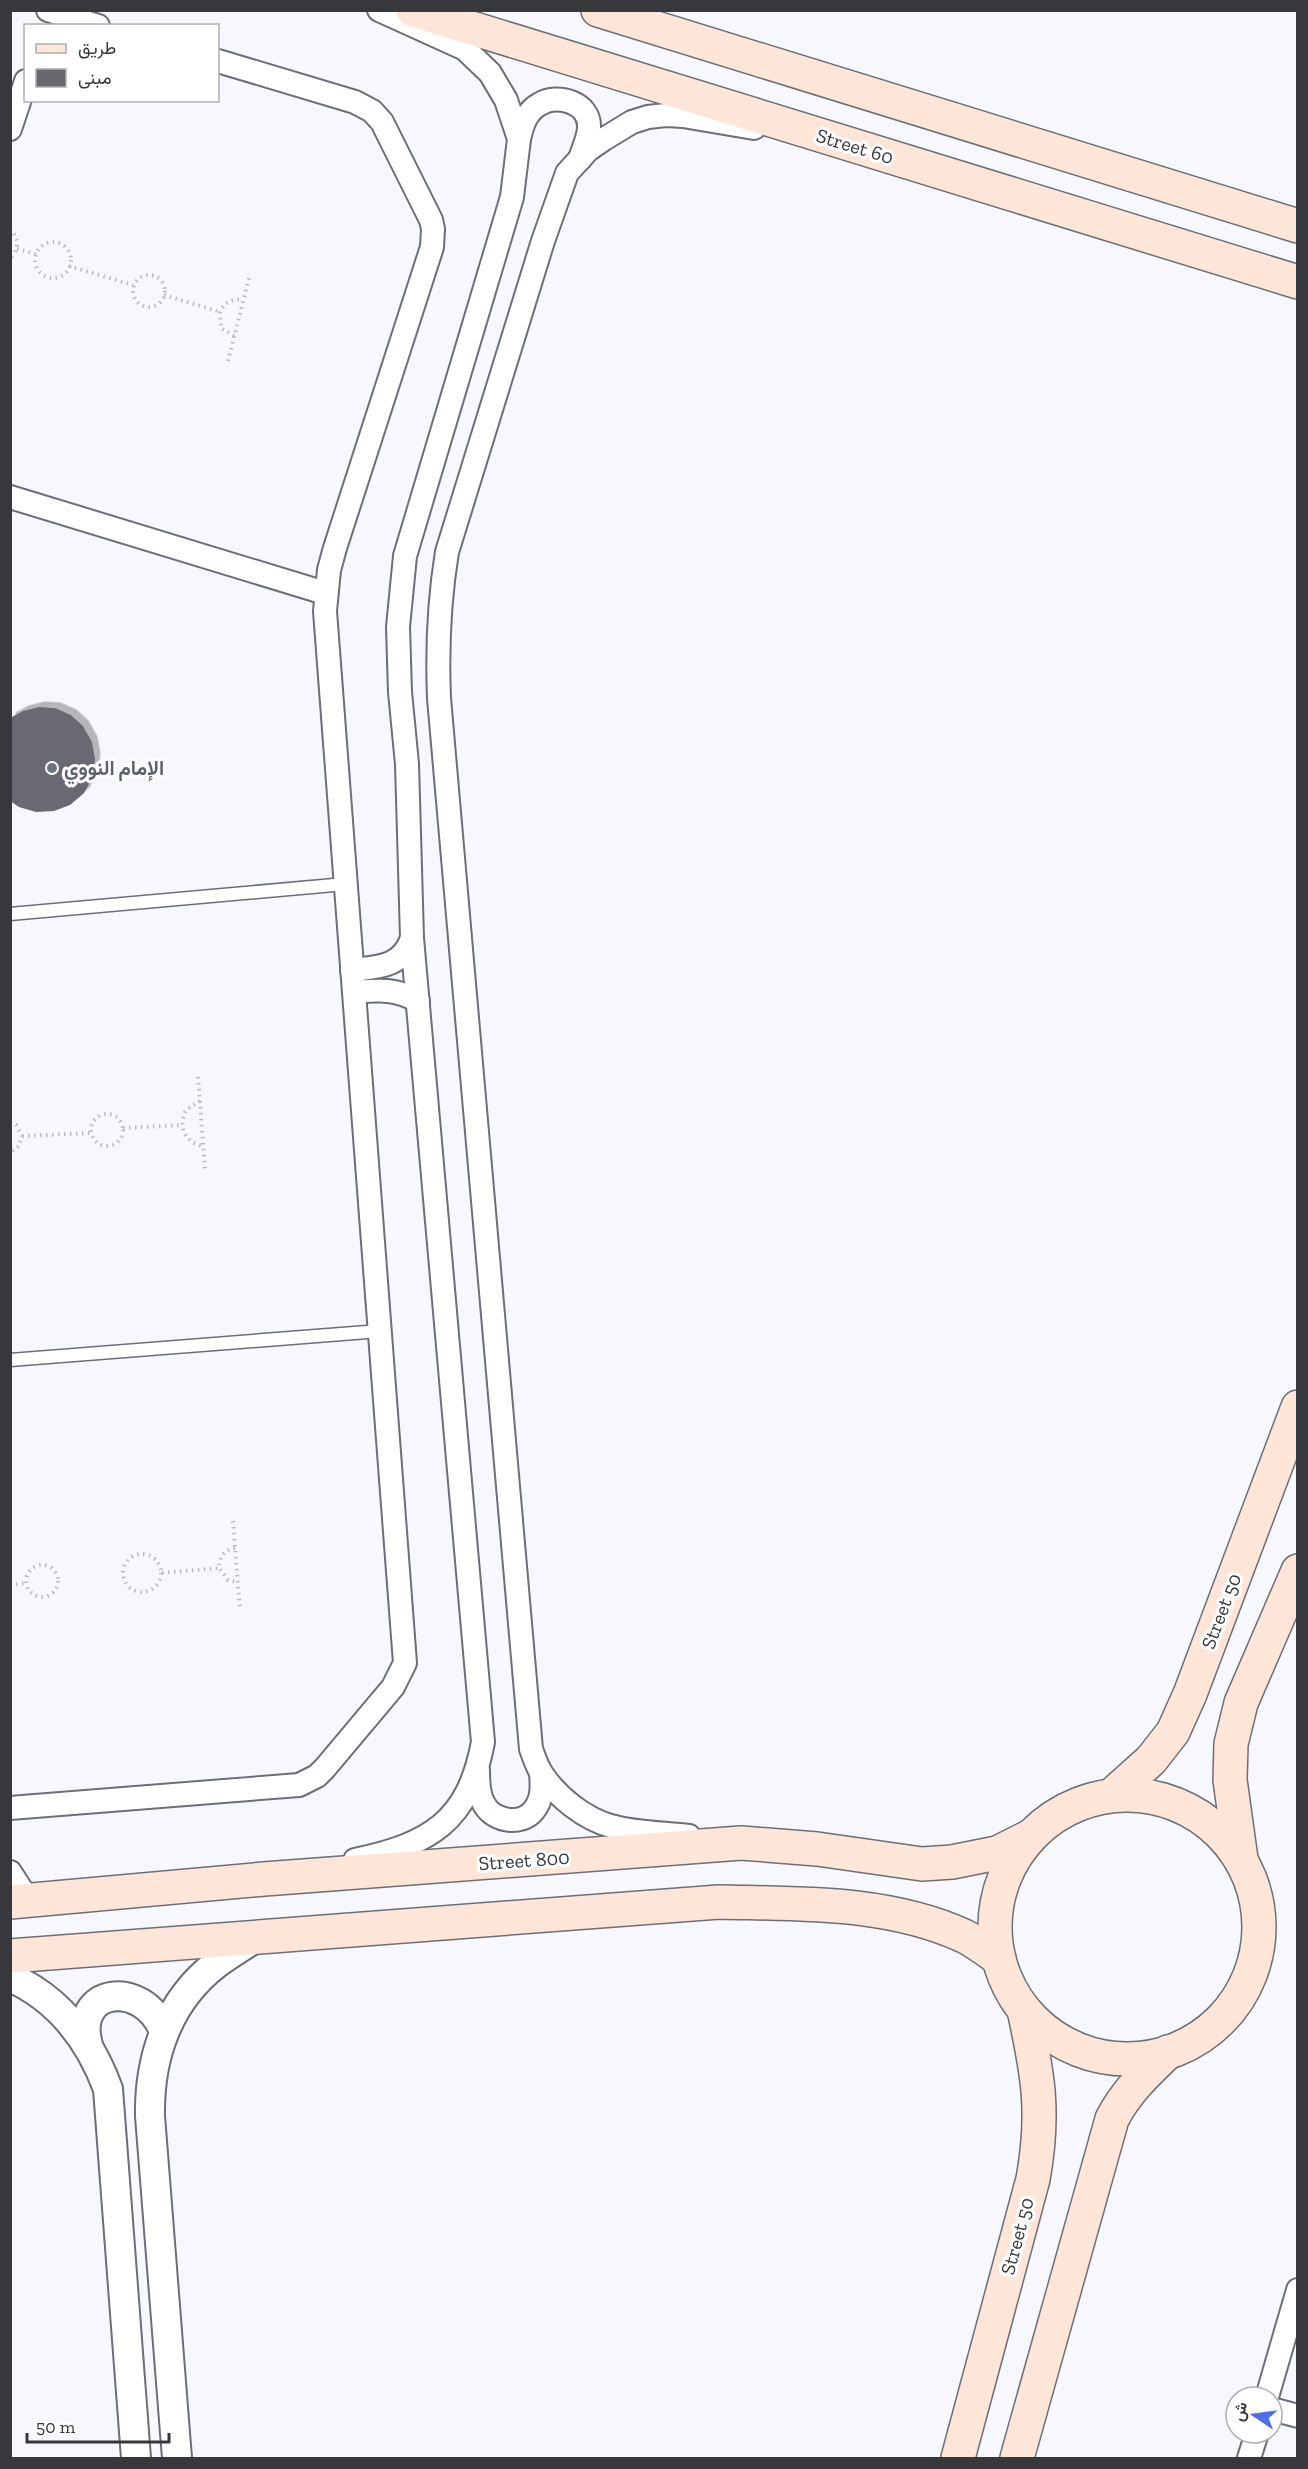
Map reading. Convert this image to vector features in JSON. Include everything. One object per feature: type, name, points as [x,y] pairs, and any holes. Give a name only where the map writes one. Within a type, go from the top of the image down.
[{"type":"main road","name":"Street 60","points":[[412,10],[1298,282]]},
{"type":"main road","points":[[598,10],[1298,226]]},
{"type":"main road","name":"Street 50","points":[[1112,1795],[1151,1760],[1173,1732],[1190,1694],[1298,1407]]},
{"type":"main road","points":[[1241,1860],[1230,1780],[1231,1744],[1241,1703],[1298,1570]]},
{"type":"main road","points":[[1134,1794],[1156,1797],[1196,1814],[1229,1842],[1241,1860],[1253,1887],[1258,1916],[1257,1945],[1250,1974],[1236,2000],[1218,2022],[1194,2040],[1168,2052],[1146,2058],[1123,2059],[1100,2056],[1078,2050],[1058,2040],[1024,2010],[1009,1986],[999,1959],[995,1926],[999,1893],[1012,1862],[1031,1836],[1055,1816],[1083,1802],[1112,1795],[1134,1794]]},
{"type":"main road","name":"Street 800","points":[[21,1901],[264,1879],[741,1843],[817,1849],[922,1864],[952,1862],[997,1853],[1031,1836]]},
{"type":"main road","points":[[10,1956],[719,1902],[814,1904],[853,1907],[903,1916],[966,1937],[999,1959]]},
{"type":"main road","name":"Street 50","points":[[958,2458],[1033,2179],[1040,2140],[1039,2087],[1024,2010]]},
{"type":"main road","points":[[1017,2458],[1112,2119],[1122,2100],[1135,2084],[1168,2052]]},
{"type":"street","points":[[48,10],[92,24]]},
{"type":"street","points":[[379,10],[465,49],[490,73],[499,87],[515,122],[519,139]]},
{"type":"street","points":[[10,1808],[300,1785],[317,1776],[325,1768],[393,1687],[402,1671],[406,1652],[325,629],[326,593],[335,548],[432,247],[433,229],[427,211],[382,122],[372,111],[355,102],[219,61]]},
{"type":"street","points":[[10,129],[24,87]]},
{"type":"street","points":[[264,1879],[403,1848],[433,1833],[455,1811],[467,1794],[477,1768],[483,1742],[412,938],[407,764],[398,627],[400,590],[405,556],[512,197],[519,139],[523,123],[530,111],[540,103],[556,99],[571,100],[587,116],[590,127],[579,160]]},
{"type":"street","points":[[741,1843],[609,1826],[589,1816],[555,1790],[542,1773],[531,1749],[527,1725],[439,698],[437,647],[447,552],[559,191],[567,173],[603,139],[632,122],[666,115],[683,116],[863,148]]},
{"type":"street","points":[[10,497],[326,593]]},
{"type":"street","points":[[352,969],[385,967],[405,953],[412,938]]},
{"type":"street","points":[[354,992],[398,991],[418,1001]]},
{"type":"street","points":[[477,1768],[479,1792],[483,1803],[492,1814],[512,1820],[528,1815],[535,1809],[543,1788],[542,1773]]},
{"type":"street","points":[[10,1872],[21,1889],[21,1901]]},
{"type":"street","points":[[177,2458],[150,2116],[152,2072],[164,2031],[186,1994],[217,1963],[255,1938]]},
{"type":"street","points":[[10,1977],[30,1987],[56,2007],[88,2044]]},
{"type":"street","points":[[136,2458],[108,2089],[88,2044],[85,2025],[88,2016],[100,2001],[118,1995],[127,1996],[145,2004],[153,2012],[164,2031]]},
{"type":"street","points":[[1270,2385],[1298,2290]]},
{"type":"lane","points":[[10,914],[345,884]]},
{"type":"lane","points":[[10,1360],[380,1331]]},
{"type":"path","points":[[10,229],[16,236],[17,249],[10,258]]},
{"type":"path","points":[[58,243],[63,245],[70,255],[69,266],[67,271],[58,277],[48,277],[36,265],[36,254],[43,245],[58,243]]},
{"type":"path","points":[[17,249],[36,254]]},
{"type":"path","points":[[69,266],[133,285]]},
{"type":"path","points":[[228,361],[250,274]]},
{"type":"path","points":[[152,275],[161,280],[165,290],[164,295],[158,304],[148,308],[135,300],[133,285],[140,277],[152,275]]},
{"type":"path","points":[[164,295],[219,312]]},
{"type":"path","points":[[234,336],[221,328],[219,312],[226,303],[238,299],[243,300]]},
{"type":"path","points":[[198,1077],[205,1169]]},
{"type":"path","points":[[200,1101],[186,1110],[182,1125],[186,1137],[191,1142],[203,1146]]},
{"type":"path","points":[[105,1114],[117,1118],[123,1128],[119,1141],[107,1146],[96,1143],[91,1132],[94,1120],[105,1114]]},
{"type":"path","points":[[10,1123],[16,1125],[22,1136],[19,1146],[10,1153]]},
{"type":"path","points":[[123,1128],[182,1125]]},
{"type":"path","points":[[22,1136],[91,1132]]},
{"type":"path","points":[[233,1521],[240,1611]]},
{"type":"path","points":[[235,1548],[225,1552],[219,1562],[219,1568],[228,1580],[238,1582]]},
{"type":"path","points":[[141,1554],[153,1557],[161,1567],[162,1573],[157,1587],[144,1593],[131,1589],[126,1584],[123,1571],[129,1559],[141,1554]]},
{"type":"path","points":[[39,1565],[50,1567],[59,1580],[56,1591],[42,1598],[31,1594],[26,1583],[29,1572],[39,1565]]},
{"type":"path","points":[[162,1573],[219,1568]]},
{"type":"path","points":[[10,1585],[26,1583]]},
{"type":"building","name":"الإمام النووي","points":[[39,707],[55,708],[71,715],[83,726],[92,742],[95,759],[93,777],[84,793],[70,805],[54,811],[36,812],[19,807],[10,801],[10,718],[23,711]]},
{"type":"place","name":"الإمام النووي","points":[[52,768]]}]
